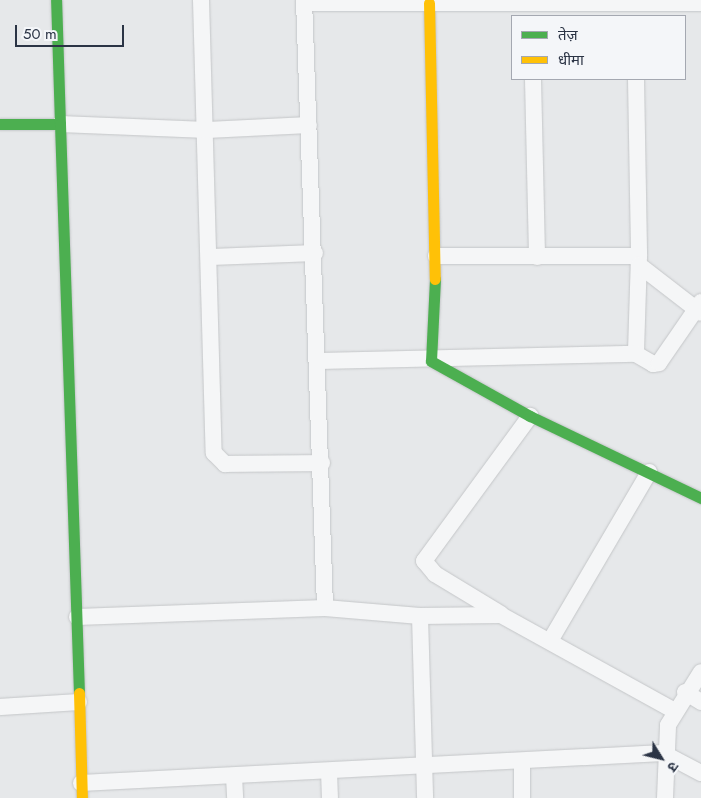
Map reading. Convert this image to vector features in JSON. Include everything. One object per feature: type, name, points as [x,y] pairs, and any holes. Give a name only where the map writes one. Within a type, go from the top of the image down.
[{"type":"street","points":[[56,0],[78,617],[82,790],[234,776],[663,753],[701,773]]},
{"type":"street","points":[[201,0],[211,257],[214,453],[225,464],[322,463]]},
{"type":"street","points":[[325,608],[319,361],[304,1],[429,3],[531,10],[634,10],[701,3]]},
{"type":"street","points":[[429,3],[436,256],[431,361]]},
{"type":"street","points":[[533,80],[538,257]]},
{"type":"street","points":[[636,80],[639,260],[636,354]]},
{"type":"street","points":[[0,124],[60,124],[207,130],[309,125]]},
{"type":"street","points":[[211,257],[315,253]]},
{"type":"street","points":[[319,361],[431,361],[636,354],[659,363],[699,308],[639,260],[436,256]]},
{"type":"street","points":[[431,361],[530,416],[701,498]]},
{"type":"street","points":[[530,416],[424,561],[435,574],[501,615],[673,710]]},
{"type":"street","points":[[550,641],[649,472]]},
{"type":"street","points":[[78,617],[325,608],[420,616],[501,615]]},
{"type":"street","points":[[420,616],[425,798]]},
{"type":"street","points":[[665,798],[663,753],[673,710],[701,672]]},
{"type":"street","points":[[685,692],[701,702]]},
{"type":"street","points":[[0,707],[79,702]]},
{"type":"street","points":[[522,761],[522,798]]},
{"type":"street","points":[[329,771],[330,798]]},
{"type":"street","points":[[234,776],[235,798]]},
{"type":"traffic: fast","points":[[0,124],[60,124],[56,0]]},
{"type":"traffic: fast","points":[[60,124],[79,693]]},
{"type":"traffic: fast","points":[[435,279],[431,361],[530,416],[701,498]]},
{"type":"traffic: slow","points":[[429,3],[435,279]]},
{"type":"traffic: slow","points":[[79,693],[82,798]]}]
